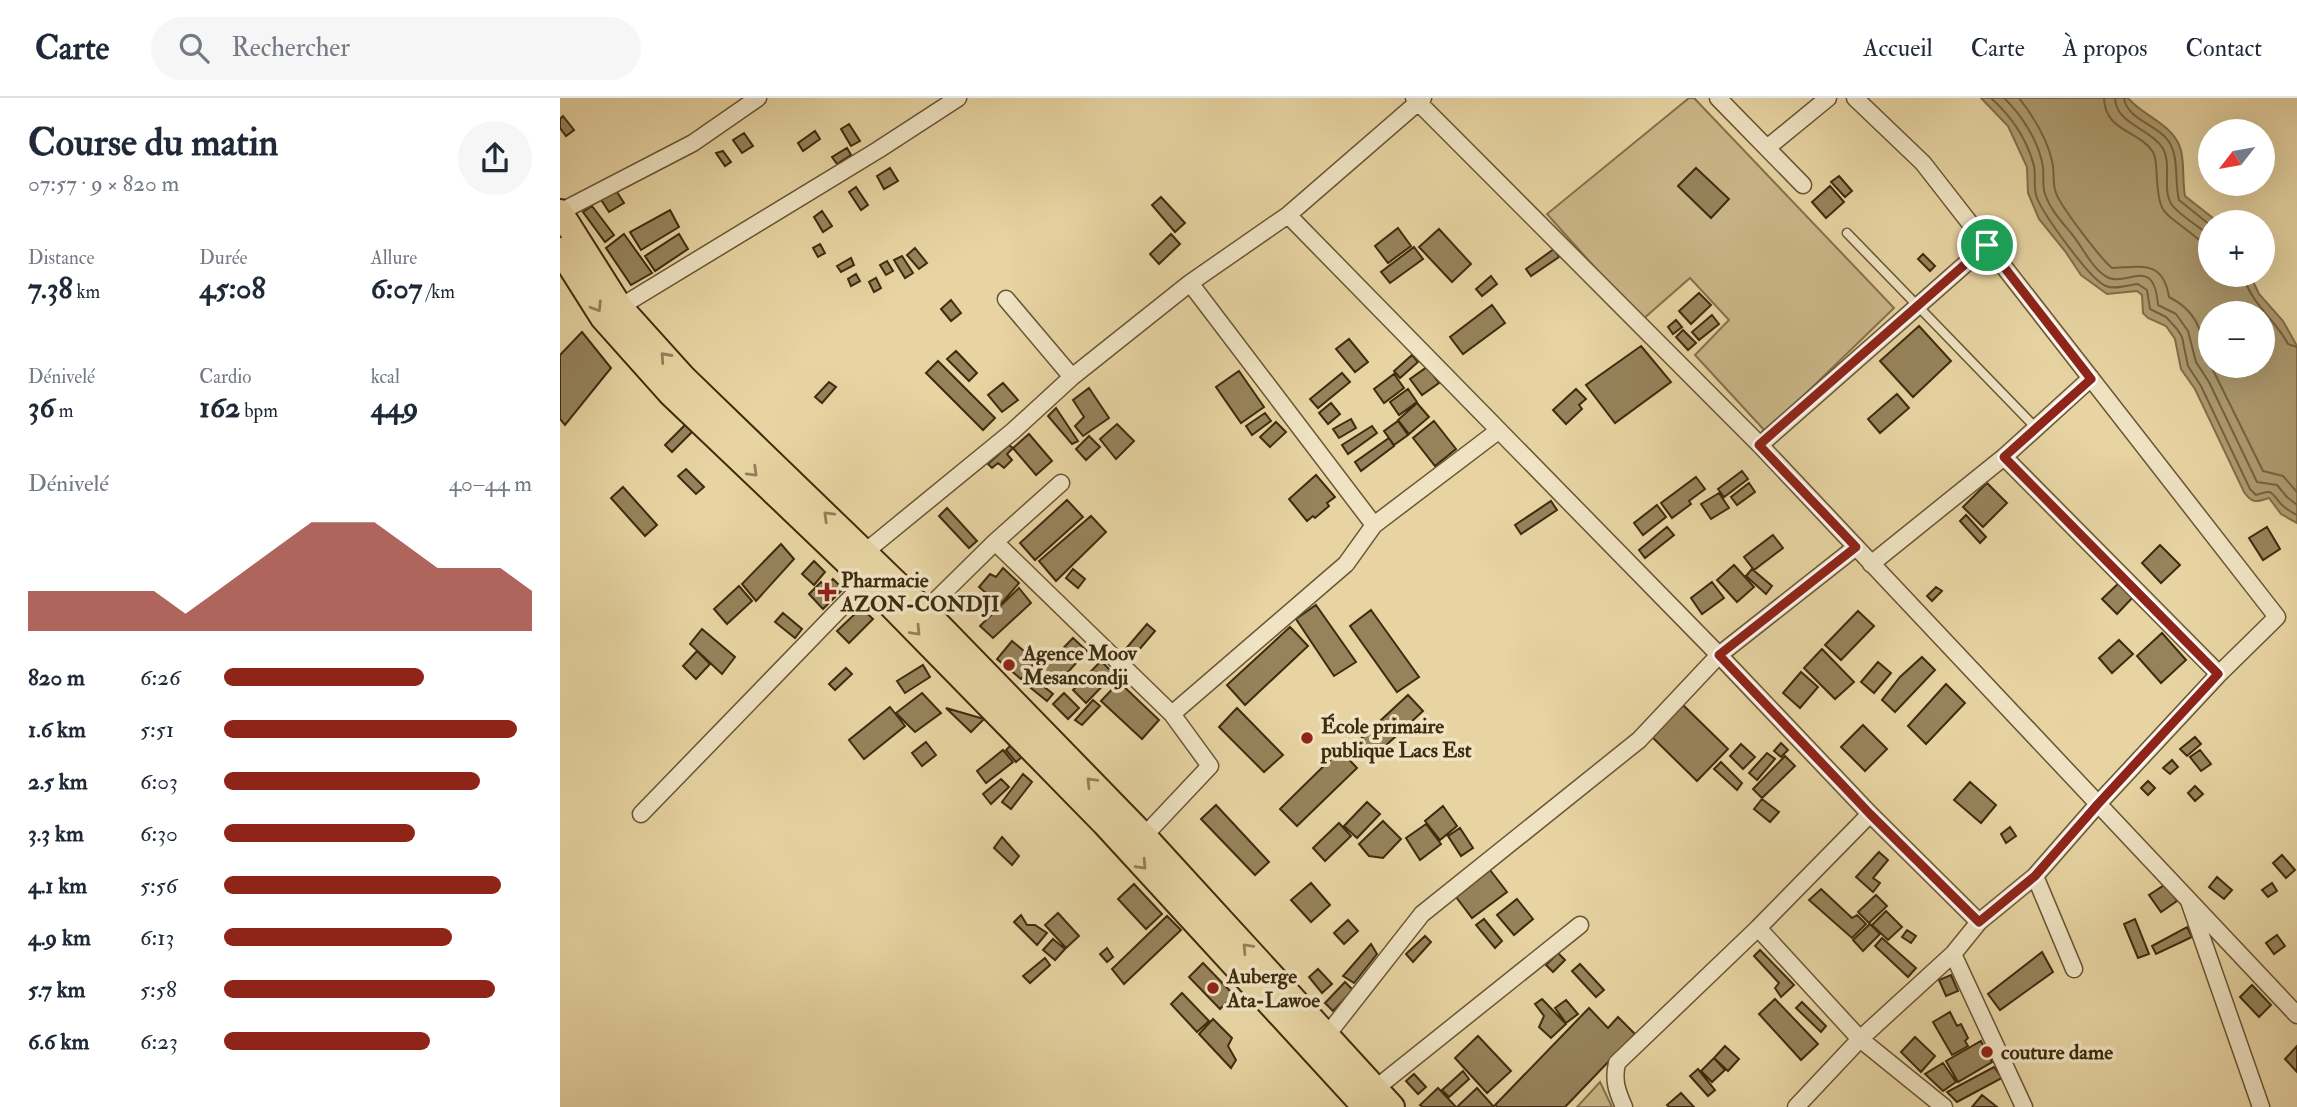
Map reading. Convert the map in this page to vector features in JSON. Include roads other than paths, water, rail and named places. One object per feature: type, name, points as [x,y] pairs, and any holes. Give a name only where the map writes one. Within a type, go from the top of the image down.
[{"type":"highway","points":[[560,212],[620,307],[684,378],[925,611],[1144,836],[1327,1035],[1370,1098]]},
{"type":"highway","points":[[560,250],[603,318],[670,393],[867,581],[1370,1098],[1392,1107]]},
{"type":"street","points":[[560,212],[693,143],[758,98]]},
{"type":"street","points":[[620,307],[878,150],[958,98]]},
{"type":"street","points":[[1718,98],[1803,185]]},
{"type":"street","points":[[1767,148],[1828,98]]},
{"type":"street","points":[[1796,1107],[1860,1039],[1953,954],[1979,922],[2035,876],[2218,674],[2277,617],[1923,163],[1855,98]]},
{"type":"street","points":[[865,552],[1013,431],[1072,377],[1190,283],[1288,215],[1418,99],[1759,445],[2297,1015]]},
{"type":"street","points":[[1288,215],[1719,655],[1870,814],[1979,922]]},
{"type":"street","points":[[1759,445],[1987,245]]},
{"type":"street","points":[[1190,283],[1374,524]]},
{"type":"street","points":[[1006,299],[1072,377]]},
{"type":"street","points":[[1871,564],[2004,457],[2091,379]]},
{"type":"street","points":[[1172,714],[1346,564],[1374,524],[1497,431]]},
{"type":"street","points":[[2004,457],[2218,674]]},
{"type":"street","points":[[925,611],[995,542],[1061,483]]},
{"type":"street","points":[[995,542],[1172,714],[1210,766],[1144,836]]},
{"type":"street","points":[[1327,1035],[1422,914],[1639,740],[1719,655],[1856,547]]},
{"type":"street","points":[[641,814],[867,581]]},
{"type":"street","points":[[1624,1107],[1615,1088],[1617,1063],[1758,928],[1870,814]]},
{"type":"street","points":[[2035,876],[2074,969]]},
{"type":"street","points":[[2187,896],[2261,1107]]},
{"type":"street","points":[[1370,1098],[1580,925]]},
{"type":"street","points":[[1758,928],[1860,1039],[1944,1107]]},
{"type":"street","points":[[1953,954],[2024,1107]]},
{"type":"lane","points":[[1847,233],[2036,428]]},
{"type":"water","points":[[1981,98],[2128,98],[2176,139],[2182,158],[2185,196],[2203,210],[2198,210],[2198,287],[2256,287],[2265,301],[2198,301],[2198,378],[2275,378],[2275,312],[2297,346],[2297,523],[2281,514],[2269,498],[2255,501],[2244,492],[2195,389],[2181,369],[2175,339],[2166,326],[2143,313],[2142,295],[2137,291],[2107,294],[2081,275],[2039,219],[2028,193],[2027,167],[2008,126]]},
{"type":"place","name":"Pharmacie AZON-CONDJI","points":[[827,592]]},
{"type":"place","name":"Agence Moov Mesancondji","points":[[1009,665]]},
{"type":"place","name":"École primaire publique Lacs Est","points":[[1307,738]]},
{"type":"place","name":"Auberge Ata-Lawoe","points":[[1213,988]]},
{"type":"place","name":"couture dame","points":[[1987,1052]]}]
